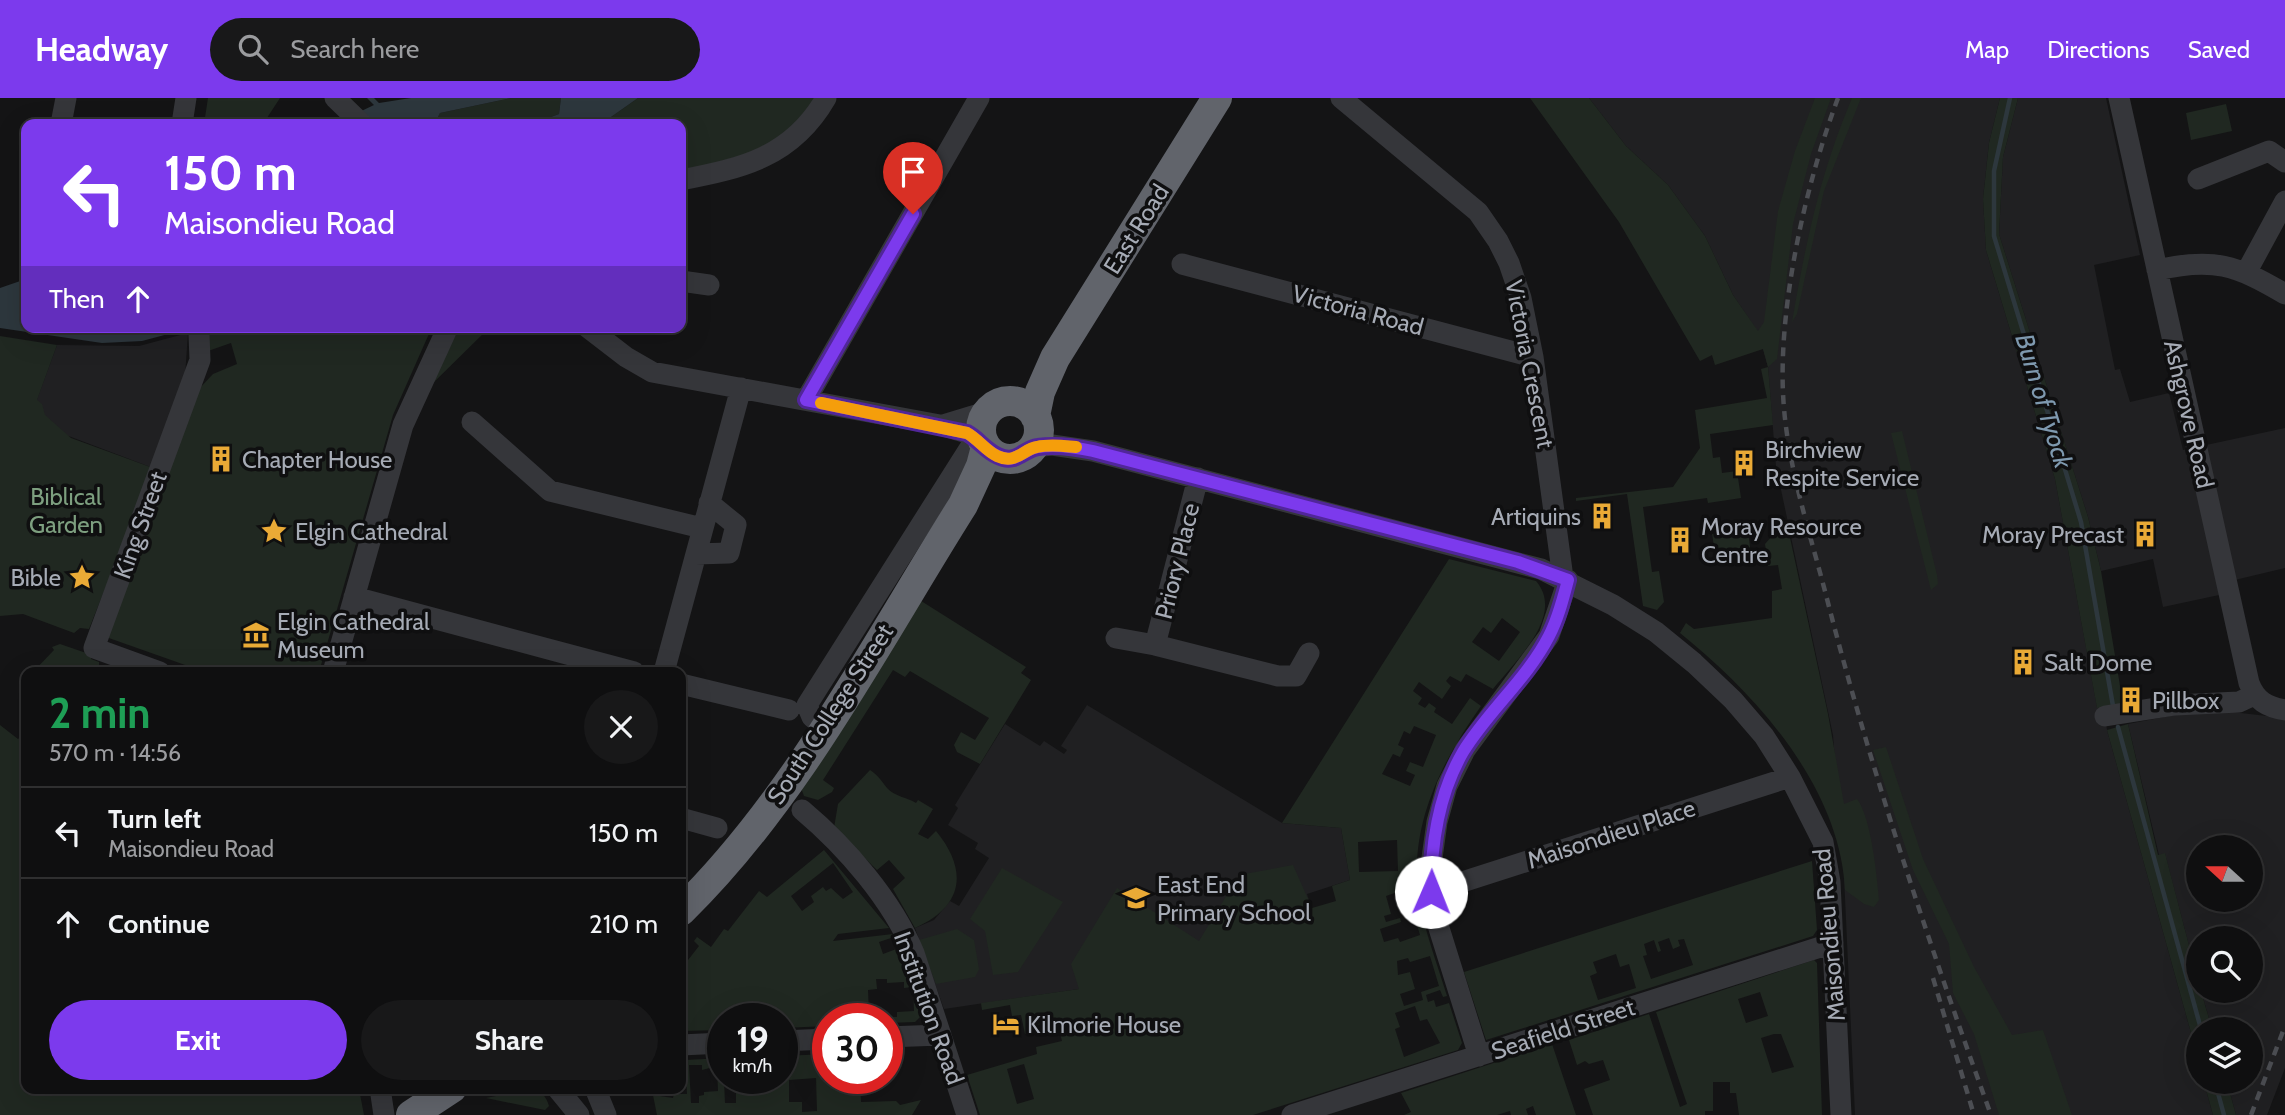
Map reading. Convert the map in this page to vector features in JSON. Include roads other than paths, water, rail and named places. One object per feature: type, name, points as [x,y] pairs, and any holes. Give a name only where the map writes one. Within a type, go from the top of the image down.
[{"type":"highway","name":"East Road","points":[[1021,420],[1040,392],[1055,358],[1216,98]]},
{"type":"highway","points":[[988,447],[1021,457],[1021,420]]},
{"type":"highway","name":"South College Street","points":[[686,906],[744,844],[824,727],[963,505],[988,447],[981,429],[1021,420]]},
{"type":"highway","points":[[432,1101],[457,1094]]},
{"type":"street","points":[[62,119],[66,98]]},
{"type":"street","points":[[183,119],[186,98]]},
{"type":"street","points":[[335,98],[357,119]]},
{"type":"street","points":[[686,179],[723,172],[762,160],[804,130],[826,98]]},
{"type":"street","points":[[806,400],[979,98]]},
{"type":"street","name":"Victoria Crescent","points":[[1341,98],[1478,212],[1498,241],[1516,280],[1534,357],[1565,579]]},
{"type":"street","name":"Ashgrove Road","points":[[2119,98],[2255,695]]},
{"type":"street","points":[[2198,178],[2269,151],[2285,162]]},
{"type":"street","points":[[2247,271],[2285,201]]},
{"type":"street","points":[[2157,270],[2206,262],[2247,271],[2285,294]]},
{"type":"street","name":"Victoria Road","points":[[1182,264],[1534,357]]},
{"type":"street","points":[[686,282],[709,285]]},
{"type":"street","points":[[334,667],[403,425],[445,333]]},
{"type":"street","points":[[595,333],[626,357],[652,372],[940,425],[988,447]]},
{"type":"street","name":"King Street","points":[[146,667],[94,648],[197,370],[200,360],[199,335]]},
{"type":"street","points":[[665,667],[741,388]]},
{"type":"street","points":[[940,425],[1021,420]]},
{"type":"street","name":"Maisondieu Road","points":[[1021,420],[1075,447],[1518,562],[1565,579],[1656,632],[1700,668],[1749,716],[1790,777],[1823,842],[1829,871],[1841,1115]]},
{"type":"street","points":[[472,422],[550,491],[702,528]]},
{"type":"street","points":[[824,727],[812,717],[807,705],[969,449],[988,447]]},
{"type":"street","name":"Priory Place","points":[[1155,645],[1198,478]]},
{"type":"street","points":[[696,554],[729,553],[736,525],[709,503]]},
{"type":"street","points":[[1479,1056],[1435,914],[1431,892],[1434,842],[1447,786],[1477,732],[1542,649],[1553,628],[1565,579]]},
{"type":"street","points":[[354,597],[615,667]]},
{"type":"street","name":"Priory Place","points":[[1116,638],[1278,676],[1296,676],[1309,653]]},
{"type":"street","points":[[686,685],[789,710]]},
{"type":"street","points":[[2105,716],[2175,705],[2239,702],[2255,695],[2265,705],[2285,710]]},
{"type":"street","name":"Maisondieu Place","points":[[1431,892],[1790,777]]},
{"type":"street","name":"Institution Road","points":[[802,810],[851,861],[904,929],[967,1115]]},
{"type":"street","points":[[686,819],[717,828]]},
{"type":"street","name":"Seafield Street","points":[[1292,1115],[1833,943]]},
{"type":"street","points":[[903,1036],[941,1035]]},
{"type":"street","points":[[686,1045],[707,1044]]},
{"type":"street","points":[[381,1094],[384,1115]]},
{"type":"street","points":[[562,1094],[577,1114]]},
{"type":"street","points":[[597,1094],[606,1115]]},
{"type":"waterway","name":"Burn of Tyock","points":[[2010,98],[1994,171],[1994,236],[2081,522],[2113,706]]},
{"type":"waterway","name":"Burn of Tyock","points":[[2118,727],[2198,1017]]},
{"type":"waterway","name":"Burn of Tyock","points":[[2218,1094],[2224,1115]]},
{"type":"railway","points":[[1838,98],[1805,205],[1790,282],[1783,358],[1785,419],[1793,470],[1843,661],[1923,922],[1991,1115]]},
{"type":"railway","points":[[1933,978],[1974,1115]]},
{"type":"railway","points":[[2251,1115],[2285,1026]]},
{"type":"place","name":"Chapter House","points":[[221,459]]},
{"type":"place","name":"Birchview Respite Service","points":[[1744,463]]},
{"type":"place","name":"Artiquins","points":[[1602,516]]},
{"type":"place","name":"Elgin Cathedral","points":[[274,531]]},
{"type":"place","name":"Moray Precast","points":[[2145,534]]},
{"type":"place","name":"Moray Resource Centre","points":[[1680,540]]},
{"type":"place","name":"Bible","points":[[82,577]]},
{"type":"place","name":"Elgin Cathedral Museum","points":[[256,635]]},
{"type":"place","name":"Salt Dome","points":[[2023,662]]},
{"type":"place","name":"Pillbox","points":[[2131,700]]},
{"type":"place","name":"East End Primary School","points":[[1136,898]]},
{"type":"place","name":"Kilmorie House","points":[[1006,1024]]},
{"type":"park label","name":"Biblical Garden","points":[[66,510]]}]
